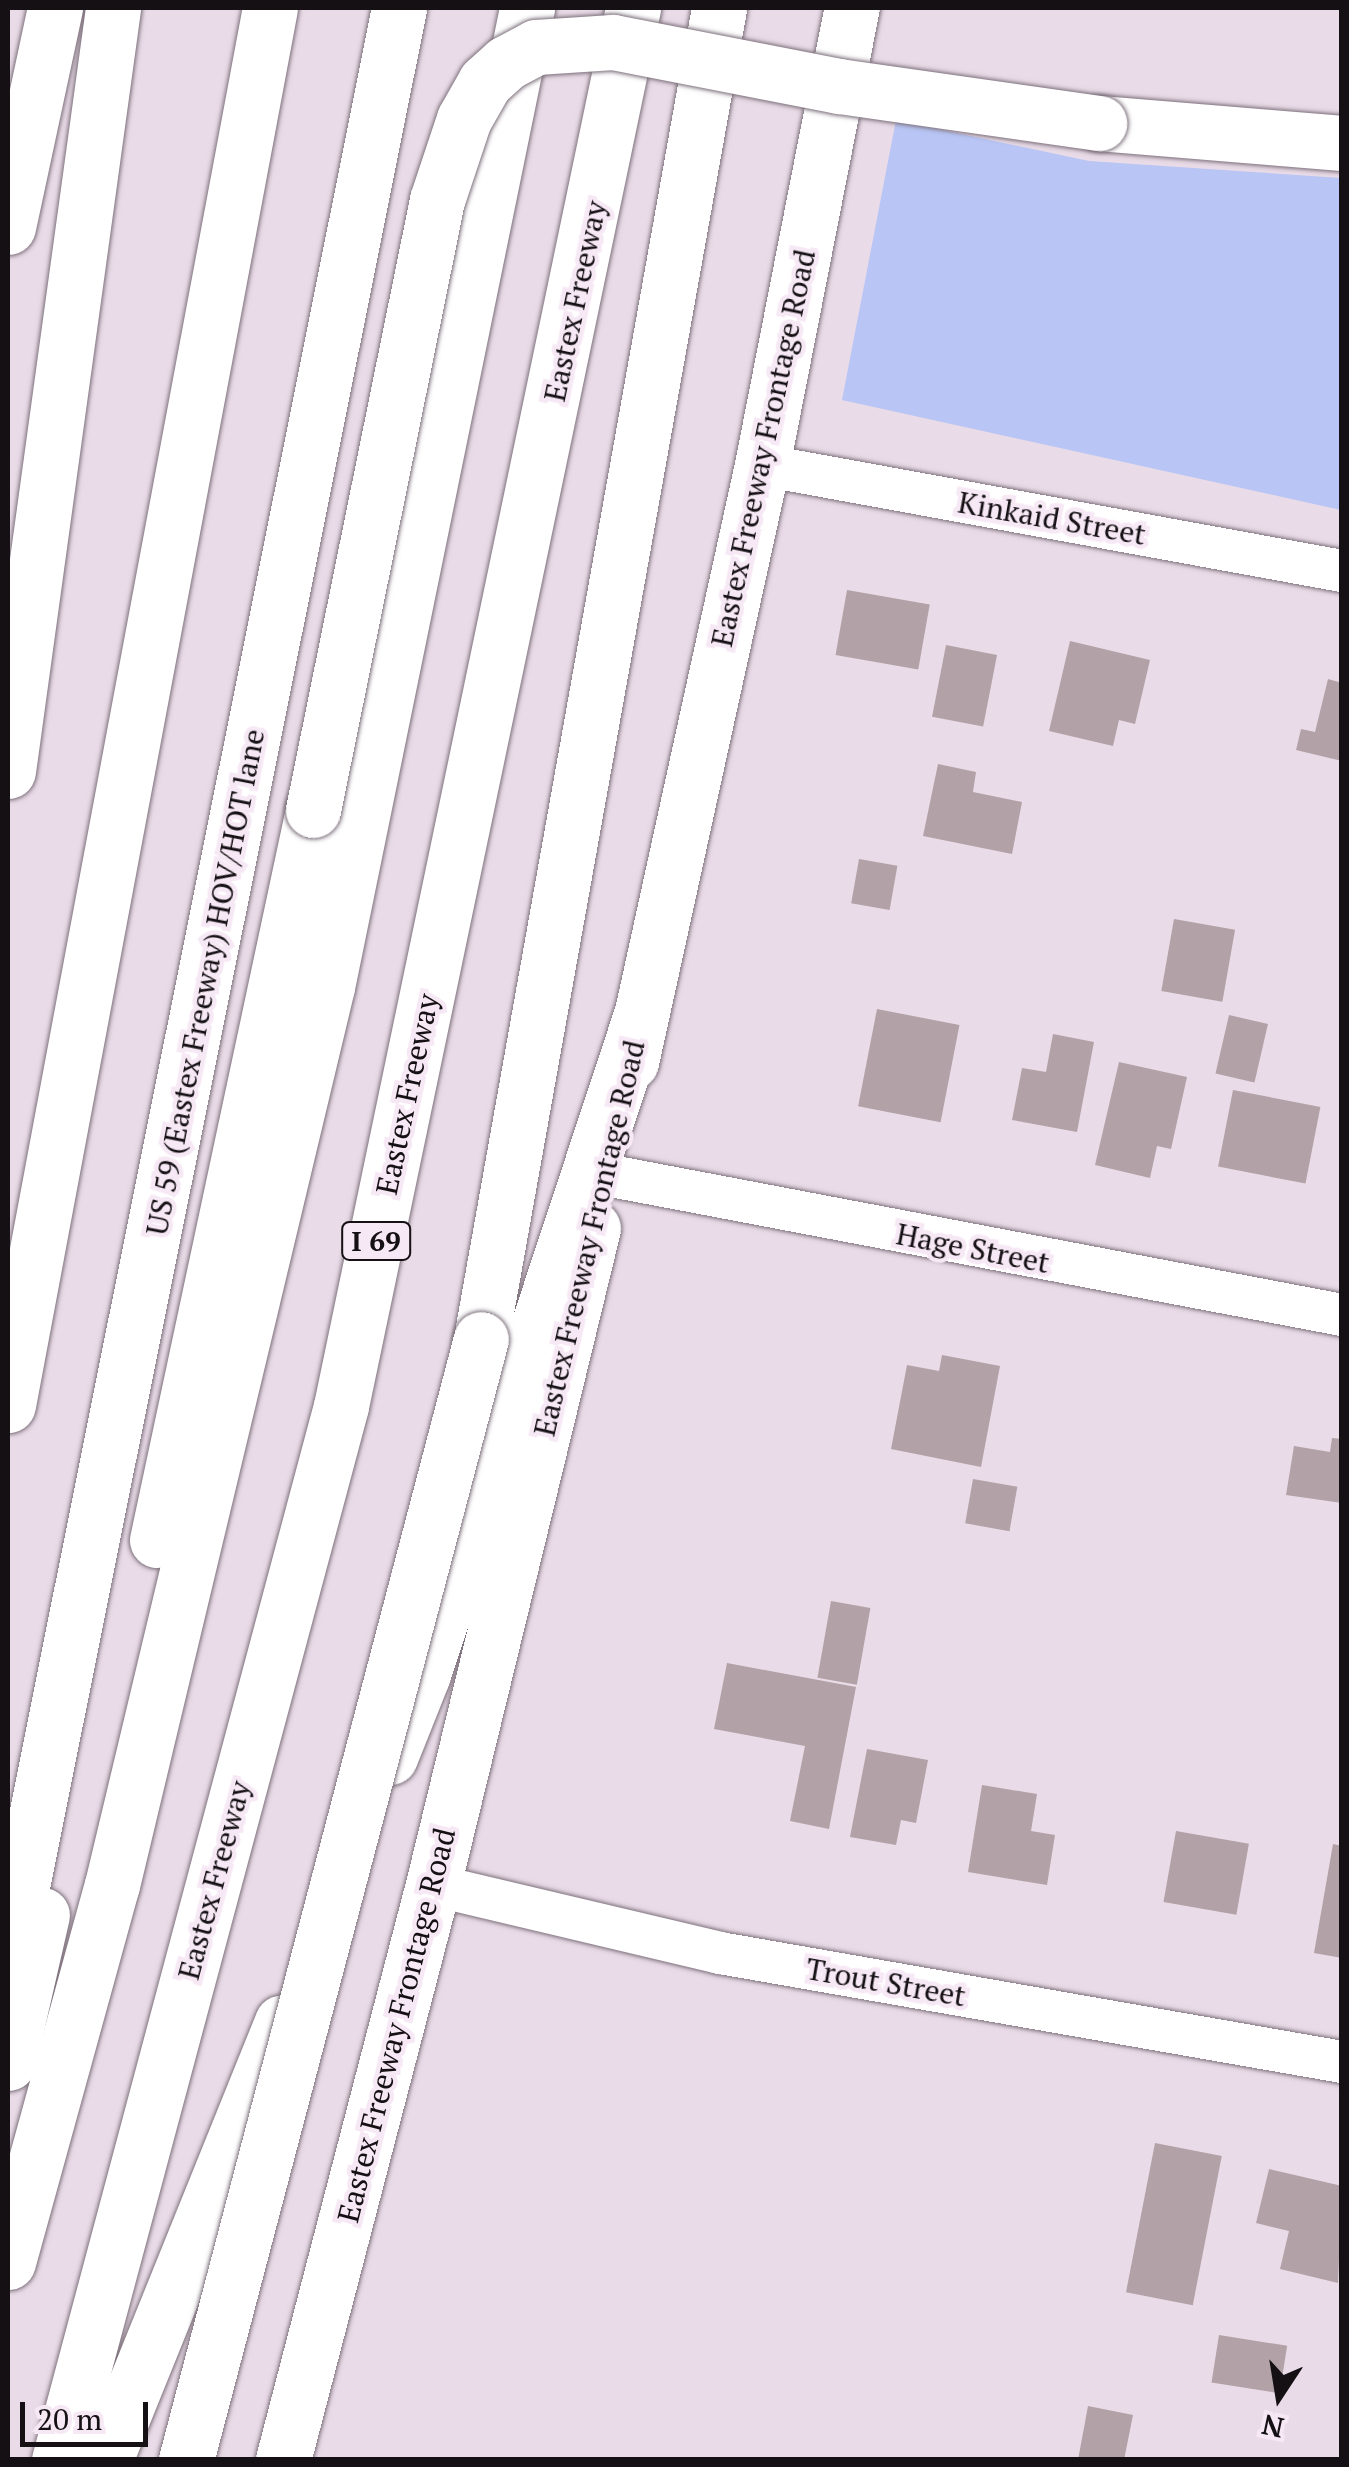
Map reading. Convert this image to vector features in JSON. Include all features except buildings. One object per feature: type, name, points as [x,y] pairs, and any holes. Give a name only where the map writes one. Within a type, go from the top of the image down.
[{"type":"main road","points":[[8,227],[55,8]]},
{"type":"main road","points":[[8,771],[113,8]]},
{"type":"main road","points":[[8,1404],[270,8]]},
{"type":"main road","name":"US 59 (Eastex Freeway) HOV/HOT lane","points":[[8,1956],[399,8]]},
{"type":"main road","points":[[186,2460],[482,1339],[719,8]]},
{"type":"main road","name":"Eastex Freeway Frontage Road","points":[[283,2460],[433,1885],[606,1175],[762,465],[852,8]]},
{"type":"main road","points":[[8,2262],[112,1884],[327,987],[542,9]]},
{"type":"main road","points":[[8,2206],[215,1290],[298,807],[423,130],[458,57],[495,28],[542,9],[620,15],[1099,107],[1342,143]]},
{"type":"main road","points":[[8,2063],[437,200],[464,119],[485,82],[521,54],[570,41],[620,15]]},
{"type":"main road","name":"Eastex Freeway","points":[[60,2460],[341,1406],[620,15]]},
{"type":"main road","points":[[1099,107],[1342,110]]},
{"type":"main road","points":[[105,2460],[424,1674],[641,1015]]},
{"type":"street","name":"Kinkaid Street","points":[[762,465],[1342,571]]},
{"type":"street","name":"Hage Street","points":[[606,1175],[1342,1315]]},
{"type":"street","name":"Trout Street","points":[[433,1885],[720,1953],[1342,2062]]},
{"type":"water","points":[[896,120],[1089,161],[1341,178],[1341,510],[842,400]]}]
